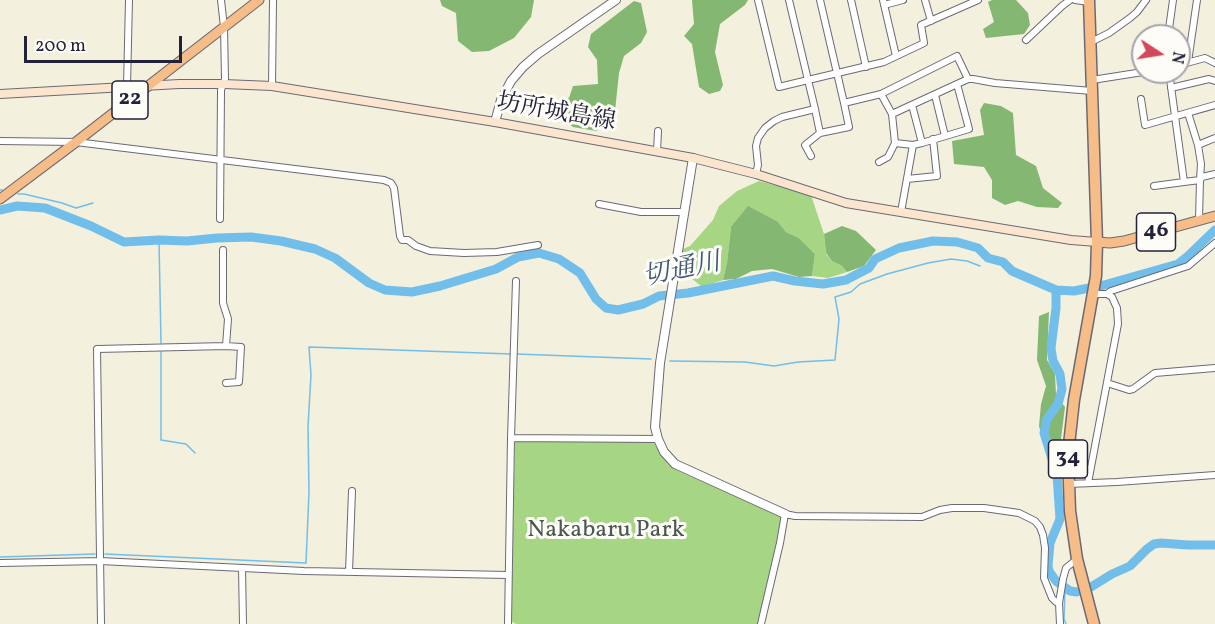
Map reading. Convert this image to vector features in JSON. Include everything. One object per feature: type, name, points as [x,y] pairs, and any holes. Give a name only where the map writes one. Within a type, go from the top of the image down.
[{"type":"highway","name":"34","points":[[1089,1],[1097,242],[1096,276],[1074,400],[1068,454],[1068,484],[1077,559],[1094,624]]},
{"type":"main road","name":"22","points":[[0,199],[259,0]]},
{"type":"main road","name":"坊所城島線","points":[[0,94],[150,85],[272,86],[495,122],[693,158],[756,174],[846,202],[1071,240],[1097,242]]},
{"type":"main road","name":"46","points":[[1097,242],[1124,241],[1215,216]]},
{"type":"street","points":[[128,86],[129,0]]},
{"type":"street","points":[[220,219],[221,90],[225,79],[221,0]]},
{"type":"street","points":[[495,122],[501,100],[511,81],[523,67],[616,0]]},
{"type":"street","points":[[758,0],[779,87],[884,62],[924,43],[921,25],[978,0]]},
{"type":"street","points":[[789,0],[820,133]]},
{"type":"street","points":[[811,156],[805,145],[820,133],[849,127],[820,0]]},
{"type":"street","points":[[851,0],[866,67]]},
{"type":"street","points":[[896,56],[883,2],[903,0]]},
{"type":"street","points":[[926,0],[931,21]]},
{"type":"street","points":[[1026,40],[1070,0]]},
{"type":"street","points":[[1075,0],[1089,1]]},
{"type":"street","points":[[1090,40],[1109,33],[1137,12],[1146,0]]},
{"type":"street","points":[[1170,24],[1173,0]]},
{"type":"street","points":[[1191,41],[1197,0]]},
{"type":"street","points":[[272,86],[273,1]]},
{"type":"street","points":[[844,103],[881,94],[957,56],[968,79]]},
{"type":"street","points":[[1191,61],[1205,58],[1215,63]]},
{"type":"street","points":[[892,114],[968,79],[995,83],[1092,85],[1131,75]]},
{"type":"street","points":[[1171,88],[1209,79],[1215,81]]},
{"type":"street","points":[[895,143],[913,146],[969,129],[957,84]]},
{"type":"street","points":[[1170,84],[1184,182]]},
{"type":"street","points":[[879,162],[888,157],[895,143],[892,114],[881,94]]},
{"type":"street","points":[[935,95],[945,136]]},
{"type":"street","points":[[1141,99],[1145,125],[1215,105]]},
{"type":"street","points":[[912,105],[922,143]]},
{"type":"street","points":[[756,174],[758,165],[756,146],[765,128],[782,117],[815,109]]},
{"type":"street","points":[[1188,113],[1201,164],[1199,220]]},
{"type":"street","points":[[657,152],[658,131]]},
{"type":"street","points":[[1198,145],[1215,138]]},
{"type":"street","points":[[907,179],[937,176],[933,140]]},
{"type":"street","points":[[0,141],[76,142],[384,180],[391,183],[394,188],[400,236],[402,240],[408,240],[416,246],[430,250],[464,253],[497,252],[538,245]]},
{"type":"street","points":[[901,212],[913,146]]},
{"type":"street","points":[[693,158],[660,363],[655,427],[664,452],[675,464],[785,514],[795,516],[922,517],[952,508],[984,508],[1019,513],[1040,526],[1045,548],[1044,579],[1052,598],[1059,603]]},
{"type":"street","points":[[1154,186],[1200,180],[1202,177],[1215,174]]},
{"type":"street","points":[[599,204],[641,212],[684,212]]},
{"type":"street","points":[[1107,294],[1188,266],[1215,243]]},
{"type":"street","points":[[223,250],[223,303],[228,319],[226,346]]},
{"type":"street","points":[[508,624],[516,281]]},
{"type":"street","points":[[1088,483],[1118,324],[1117,308],[1112,297],[1107,294],[1094,294]]},
{"type":"street","points":[[100,624],[97,349],[226,346],[241,348],[239,382],[226,383]]},
{"type":"street","points":[[1107,383],[1129,390],[1155,373],[1215,368]]},
{"type":"street","points":[[512,438],[658,440]]},
{"type":"street","points":[[1068,484],[1215,475]]},
{"type":"street","points":[[349,572],[352,491]]},
{"type":"street","points":[[761,624],[785,514]]},
{"type":"street","points":[[1060,624],[1059,603],[1063,579],[1066,568],[1077,559]]},
{"type":"street","points":[[0,563],[100,561],[349,572],[508,575]]},
{"type":"street","points":[[242,568],[243,624]]},
{"type":"green space","points":[[440,0],[534,0],[531,17],[514,38],[489,51],[472,52],[458,41],[456,13],[442,6]]},
{"type":"green space","points":[[692,0],[748,0],[745,5],[720,24],[715,52],[723,85],[720,91],[709,94],[699,87],[692,44],[684,36],[694,24]]},
{"type":"green space","points":[[1016,0],[1028,13],[1030,25],[1024,34],[986,38],[983,29],[994,22],[988,2]]},
{"type":"green space","points":[[634,1],[641,3],[647,32],[641,43],[624,56],[619,73],[615,111],[608,125],[596,131],[573,127],[554,113],[554,104],[569,98],[573,86],[598,84],[597,60],[588,47],[591,34]]},
{"type":"green space","points":[[984,103],[1001,106],[1013,113],[1016,155],[1036,166],[1043,188],[1062,203],[1058,208],[1037,207],[1018,201],[1005,205],[992,198],[992,180],[984,167],[954,164],[952,141],[984,135],[980,110]]},
{"type":"green space","points":[[759,181],[811,195],[824,234],[826,254],[847,272],[828,278],[812,276],[815,254],[799,238],[786,232],[778,222],[731,227],[723,280],[702,287],[690,277],[677,278],[683,249],[690,246],[713,220],[719,206],[737,191]]},
{"type":"green space","points":[[748,206],[778,222],[786,232],[799,238],[815,254],[812,276],[799,277],[772,269],[752,271],[736,279],[723,280],[731,227]]},
{"type":"green space","points":[[842,226],[856,231],[876,250],[864,266],[847,272],[842,266],[832,261],[826,253],[824,234]]},
{"type":"green space","points":[[1049,312],[1047,360],[1055,374],[1056,395],[1065,407],[1059,455],[1060,474],[1051,471],[1039,426],[1041,404],[1046,386],[1037,360],[1039,316]]},
{"type":"green space","name":"Nakabaru Park","points":[[515,436],[654,443],[668,464],[678,471],[782,517],[759,624],[516,624],[511,621]]},
{"type":"waterway","points":[[18,194],[76,208],[93,203]]},
{"type":"waterway","name":"切通川","points":[[0,210],[17,206],[45,208],[124,242],[251,237],[281,241],[315,249],[335,258],[369,283],[385,290],[412,292],[440,286],[496,269],[518,257],[539,253],[559,259],[580,273],[596,299],[606,308],[618,310],[643,304],[659,296],[688,293],[773,276],[823,284],[846,280],[869,268],[875,259],[899,248],[933,241],[957,242],[978,248],[988,258],[1003,262],[1012,271],[1056,290],[1074,291],[1178,264],[1215,230]]},
{"type":"waterway","points":[[159,240],[161,343]]},
{"type":"waterway","points":[[670,361],[745,362],[774,366],[835,360],[839,319],[835,297],[851,292],[860,284],[887,274],[928,263],[951,259],[967,261],[980,266]]},
{"type":"waterway","points":[[1056,290],[1051,348],[1053,361],[1060,374],[1062,389],[1058,404],[1047,419],[1044,433],[1057,475],[1060,519],[1050,543],[1048,566],[1056,581],[1070,591],[1077,592]]},
{"type":"waterway","points":[[105,554],[306,563],[311,375],[309,347],[511,354]]},
{"type":"waterway","points":[[161,352],[161,440],[186,444],[195,453]]},
{"type":"waterway","points":[[516,354],[651,359]]},
{"type":"waterway","points":[[1091,587],[1130,566],[1154,544],[1215,545]]},
{"type":"waterway","points":[[0,557],[95,554]]},
{"type":"waterway","points":[[1065,589],[1064,619],[1066,624]]}]
